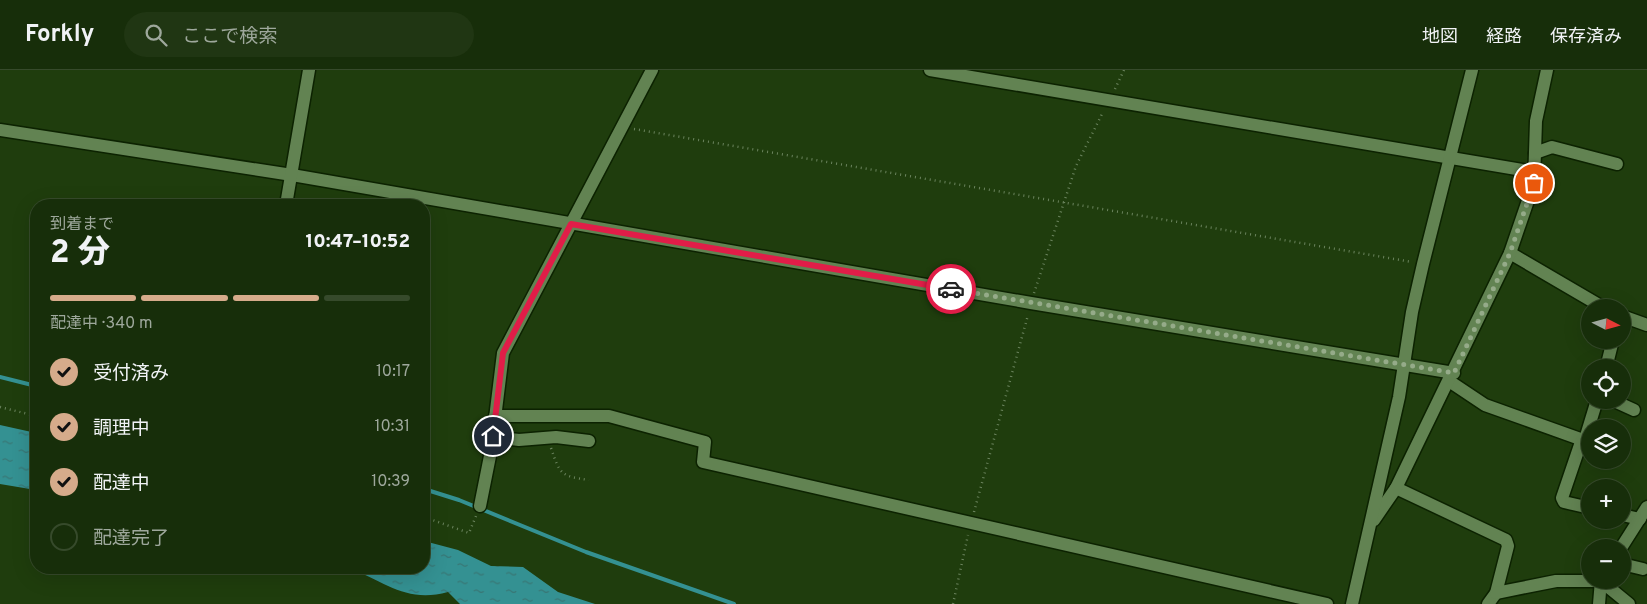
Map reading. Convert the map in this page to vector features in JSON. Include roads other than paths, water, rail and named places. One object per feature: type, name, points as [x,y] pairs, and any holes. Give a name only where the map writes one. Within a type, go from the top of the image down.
[{"type":"street","points":[[287,199],[308,70]]},
{"type":"street","points":[[478,511],[493,436],[503,353],[652,70]]},
{"type":"street","points":[[930,70],[1108,102],[1534,172]]},
{"type":"street","points":[[1352,604],[1406,365],[1412,312],[1472,70]]},
{"type":"street","points":[[1370,526],[1396,488],[1510,253],[1534,183],[1536,121],[1547,70]]},
{"type":"street","points":[[0,130],[292,175],[429,199]]},
{"type":"street","points":[[1535,153],[1552,147],[1617,164]]},
{"type":"street","points":[[430,199],[1031,303],[1406,365],[1451,377],[1470,397],[1581,439]]},
{"type":"street","points":[[1510,253],[1589,299]]},
{"type":"street","points":[[1631,319],[1647,325]]},
{"type":"street","points":[[495,416],[609,416],[706,442],[704,462],[1327,604]]},
{"type":"street","points":[[493,436],[519,440],[547,438],[589,442]]},
{"type":"street","points":[[1581,446],[1562,498],[1564,502],[1581,506]]},
{"type":"street","points":[[1396,488],[1506,540],[1508,546],[1496,593],[1488,604]]},
{"type":"street","points":[[1631,514],[1644,513]]},
{"type":"street","points":[[1626,539],[1644,513]]},
{"type":"street","points":[[1631,566],[1643,569]]},
{"type":"street","points":[[1496,593],[1556,581],[1581,581]]},
{"type":"street","points":[[1599,604],[1600,589]]},
{"type":"street","points":[[1611,589],[1629,604]]},
{"type":"water","points":[[0,425],[30,432],[30,489],[0,484]]},
{"type":"water","points":[[430,543],[458,550],[491,566],[523,567],[558,592],[595,604],[460,604],[448,592],[420,595],[397,590],[363,574],[430,574]]},
{"type":"waterway","points":[[0,377],[30,384]]},
{"type":"waterway","points":[[430,491],[459,500],[586,552],[734,604]]}]
